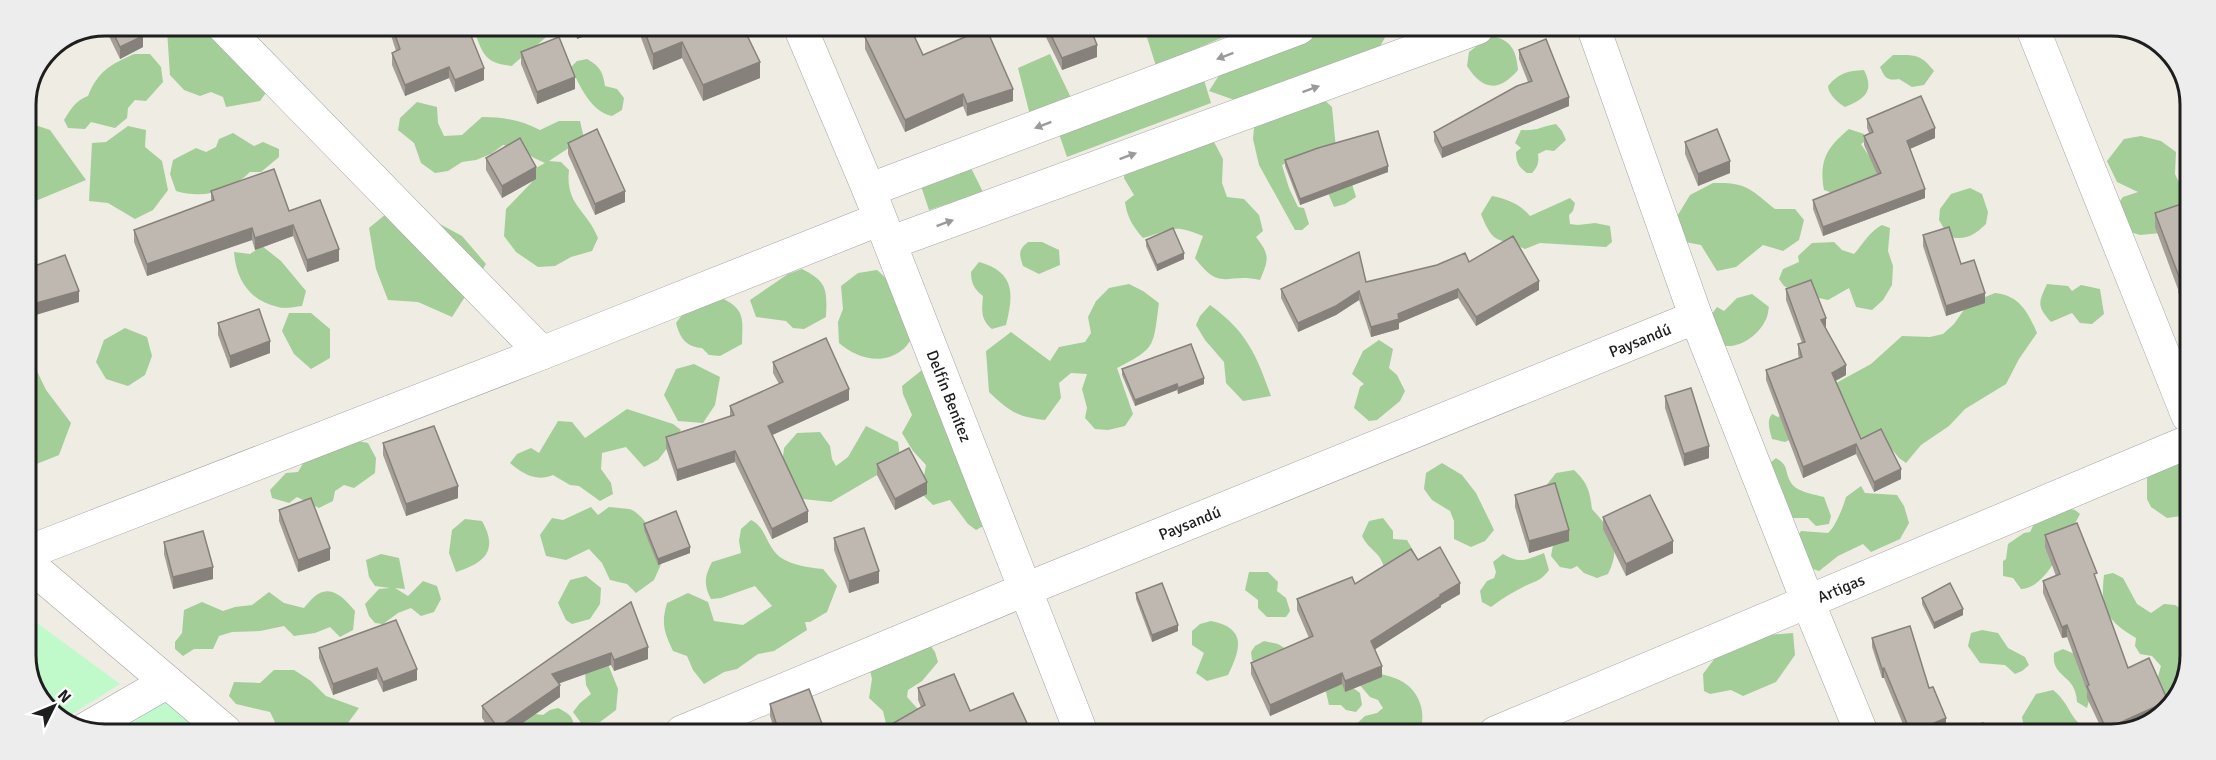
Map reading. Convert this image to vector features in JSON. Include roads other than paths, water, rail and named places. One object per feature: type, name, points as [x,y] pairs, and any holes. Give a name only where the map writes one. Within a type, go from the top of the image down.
[{"type":"street","points":[[233,36],[542,353]]},
{"type":"street","name":"Delfín Benítez","points":[[804,36],[879,218],[1078,724]]},
{"type":"street","points":[[36,549],[542,353],[879,218],[1281,36]]},
{"type":"street","points":[[879,218],[1452,36]]},
{"type":"street","points":[[1596,36],[1696,317],[1858,724]]},
{"type":"street","points":[[2036,36],[2180,396]]},
{"type":"street","name":"Paysandú","points":[[701,724],[1024,590],[1696,317]]},
{"type":"street","name":"Artigas","points":[[1517,724],[2180,445]]},
{"type":"street","points":[[36,571],[217,724]]},
{"type":"street","points":[[96,723],[167,682]]}]
